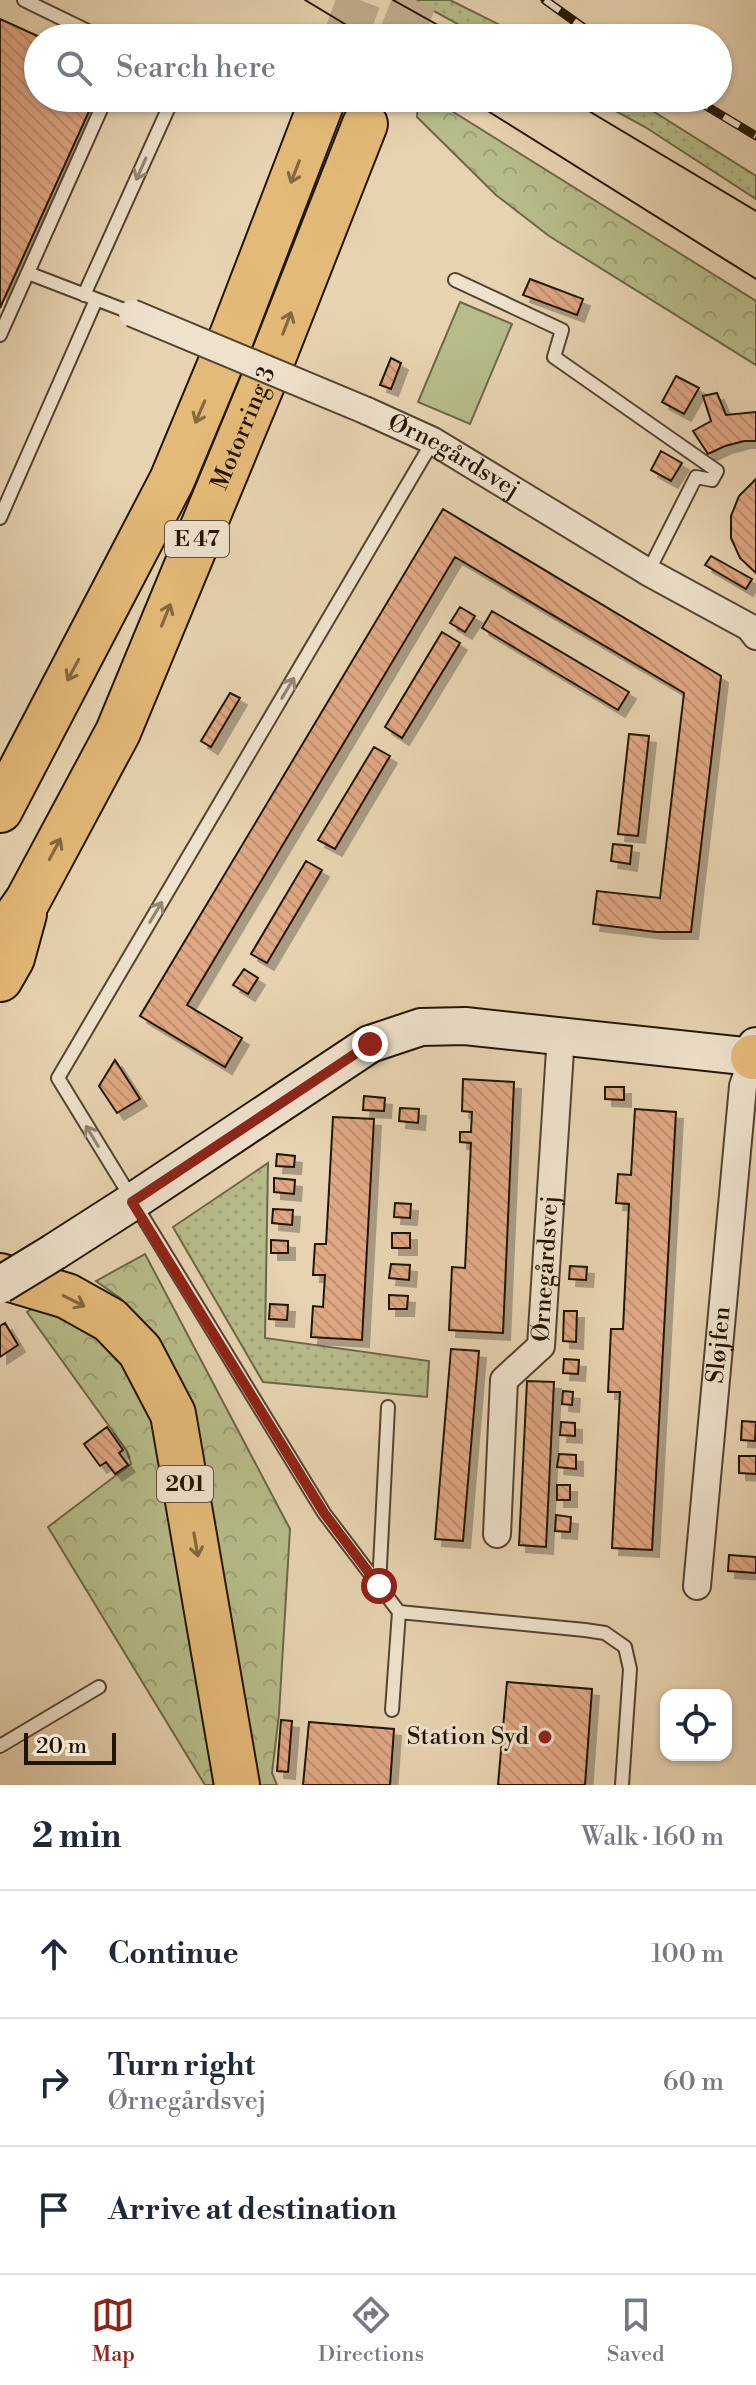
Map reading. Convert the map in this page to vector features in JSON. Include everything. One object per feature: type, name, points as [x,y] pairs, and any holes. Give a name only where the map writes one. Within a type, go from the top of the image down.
[{"type":"highway","name":"Motorring 3","points":[[0,810],[172,480],[230,341],[318,112]]},
{"type":"highway","name":"Motorring 3","points":[[0,940],[28,900],[118,732],[273,358],[365,124]]},
{"type":"highway","points":[[0,979],[12,958],[28,900]]},
{"type":"highway","name":"201","points":[[0,1276],[67,1296],[110,1320],[140,1351],[173,1414],[237,1785]]},
{"type":"street","name":"Ørnegårdsvej","points":[[132,313],[433,441],[648,572],[749,627],[756,636]]},
{"type":"street","points":[[0,1285],[132,1202],[370,1044],[421,1027],[465,1026],[755,1053]]},
{"type":"street","name":"Ørnegårdsvej","points":[[497,1534],[504,1380],[541,1346],[561,1035]]},
{"type":"street","name":"Sløjfen","points":[[697,1586],[743,1086],[755,1053]]},
{"type":"lane","points":[[24,0],[73,24]]},
{"type":"lane","points":[[0,335],[100,112]]},
{"type":"lane","points":[[0,518],[167,112]]},
{"type":"lane","points":[[28,273],[132,313]]},
{"type":"lane","points":[[455,280],[562,330],[554,357],[717,471],[712,480],[696,477],[648,572]]},
{"type":"lane","points":[[392,1710],[399,1612],[324,1513],[58,1078],[433,441]]},
{"type":"lane","points":[[379,1586],[388,1407]]},
{"type":"lane","points":[[399,1612],[605,1633],[625,1647],[630,1669],[622,1785]]},
{"type":"lane","points":[[0,1746],[99,1687]]},
{"type":"green space","points":[[414,0],[450,0],[498,24],[458,24]]},
{"type":"green space","points":[[417,112],[453,112],[756,301],[756,365],[549,236],[496,195],[417,117]]},
{"type":"green space","points":[[618,112],[654,112],[756,176],[756,199]]},
{"type":"green space","points":[[460,302],[512,324],[470,424],[418,402]]},
{"type":"green space","points":[[268,1163],[265,1338],[429,1361],[427,1397],[263,1382],[173,1227]]},
{"type":"green space","points":[[145,1254],[290,1529],[279,1714],[272,1773],[277,1785],[252,1785],[151,1337],[120,1298],[96,1281]]},
{"type":"green space","points":[[51,1297],[100,1327],[140,1380],[165,1451],[220,1785],[205,1785],[48,1527],[131,1464],[127,1451],[27,1312]]},
{"type":"building","points":[[0,19],[24,30],[24,112],[89,112],[0,308]]},
{"type":"building","points":[[530,279],[583,299],[577,315],[523,295]]},
{"type":"building","points":[[391,358],[401,363],[391,389],[380,385]]},
{"type":"building","points":[[676,376],[699,388],[684,414],[662,402]]},
{"type":"building","points":[[717,393],[726,415],[756,412],[756,441],[725,446],[708,454],[693,431],[711,421],[703,396]]},
{"type":"building","points":[[661,451],[682,463],[671,481],[651,470]]},
{"type":"building","points":[[756,479],[756,573],[740,558],[731,538],[731,516],[739,496]]},
{"type":"building","points":[[443,509],[721,676],[691,932],[656,932],[593,924],[597,891],[660,898],[684,693],[455,557],[187,1005],[242,1038],[225,1067],[140,1016]]},
{"type":"building","points":[[711,556],[752,579],[746,589],[705,565]]},
{"type":"building","points":[[460,607],[475,616],[465,632],[450,623]]},
{"type":"building","points":[[492,611],[629,692],[618,710],[482,628]]},
{"type":"building","points":[[442,632],[460,643],[402,738],[385,727]]},
{"type":"building","points":[[230,693],[240,698],[211,747],[201,741]]},
{"type":"building","points":[[629,734],[649,736],[638,836],[618,834]]},
{"type":"building","points":[[374,747],[390,756],[335,849],[318,840]]},
{"type":"building","points":[[613,844],[632,846],[630,864],[611,861]]},
{"type":"building","points":[[306,861],[322,870],[267,963],[251,954]]},
{"type":"building","points":[[244,969],[258,978],[248,994],[233,985]]},
{"type":"building","points":[[115,1060],[140,1099],[117,1113],[99,1086]]},
{"type":"building","points":[[463,1079],[514,1082],[503,1333],[449,1330],[452,1267],[465,1268],[471,1143],[460,1142],[460,1132],[471,1132],[472,1112],[462,1111]]},
{"type":"building","points":[[605,1087],[624,1087],[624,1100],[605,1099]]},
{"type":"building","points":[[364,1096],[385,1098],[384,1111],[363,1110]]},
{"type":"building","points":[[400,1108],[419,1109],[418,1123],[399,1121]]},
{"type":"building","points":[[635,1109],[676,1112],[652,1550],[612,1548],[620,1392],[608,1392],[611,1329],[623,1329],[629,1204],[616,1203],[618,1174],[631,1175]]},
{"type":"building","points":[[333,1117],[374,1119],[362,1340],[311,1337],[313,1306],[323,1307],[325,1275],[313,1275],[315,1244],[326,1244]]},
{"type":"building","points":[[277,1154],[295,1156],[294,1167],[276,1166]]},
{"type":"building","points":[[274,1178],[295,1180],[294,1194],[274,1192]]},
{"type":"building","points":[[395,1203],[411,1204],[410,1218],[394,1217]]},
{"type":"building","points":[[273,1209],[293,1210],[292,1225],[272,1223]]},
{"type":"building","points":[[392,1233],[410,1233],[410,1248],[392,1248]]},
{"type":"building","points":[[271,1240],[288,1241],[288,1253],[271,1253]]},
{"type":"building","points":[[391,1264],[410,1265],[409,1280],[389,1278]]},
{"type":"building","points":[[570,1266],[587,1267],[586,1280],[569,1279]]},
{"type":"building","points":[[389,1295],[408,1296],[407,1309],[389,1309]]},
{"type":"building","points":[[270,1304],[288,1305],[287,1320],[269,1319]]},
{"type":"building","points":[[564,1311],[577,1311],[576,1342],[563,1341]]},
{"type":"building","points":[[5,1323],[18,1345],[0,1357],[0,1326]]},
{"type":"building","points":[[451,1349],[479,1351],[463,1541],[435,1539]]},
{"type":"building","points":[[564,1359],[579,1360],[578,1374],[563,1373]]},
{"type":"building","points":[[527,1381],[554,1382],[546,1547],[519,1545]]},
{"type":"building","points":[[563,1391],[573,1392],[572,1405],[562,1404]]},
{"type":"building","points":[[742,1421],[756,1422],[755,1441],[741,1440]]},
{"type":"building","points":[[561,1422],[575,1423],[575,1436],[560,1435]]},
{"type":"building","points":[[107,1427],[123,1450],[119,1453],[128,1465],[115,1474],[106,1462],[100,1466],[84,1444]]},
{"type":"building","points":[[559,1454],[576,1455],[576,1469],[557,1467]]},
{"type":"building","points":[[739,1456],[756,1456],[756,1474],[739,1473]]},
{"type":"building","points":[[557,1485],[570,1485],[570,1500],[557,1500]]},
{"type":"building","points":[[556,1515],[571,1517],[570,1532],[555,1531]]},
{"type":"building","points":[[729,1555],[756,1557],[756,1573],[728,1571]]},
{"type":"building","name":"Station Syd","points":[[507,1682],[592,1689],[585,1785],[498,1785]]},
{"type":"building","points":[[281,1720],[292,1721],[288,1772],[277,1771]]},
{"type":"building","name":"Station Syd","points":[[309,1722],[394,1729],[390,1785],[303,1785]]},
{"type":"tunnel","points":[[350,24],[359,0]]},
{"type":"tunnel","points":[[406,24],[415,0]]},
{"type":"tram line","points":[[305,0],[345,24]]},
{"type":"tram line","points":[[393,0],[436,24]]},
{"type":"tram line","points":[[489,112],[756,279]]},
{"type":"tram line","points":[[590,112],[756,211]]},
{"type":"railway","points":[[545,0],[578,24]]},
{"type":"railway","points":[[716,112],[756,136]]},
{"type":"place","name":"Station Syd","points":[[545,1737]]},
{"type":"route","points":[[370,1044],[132,1202],[324,1513],[379,1586]]}]
